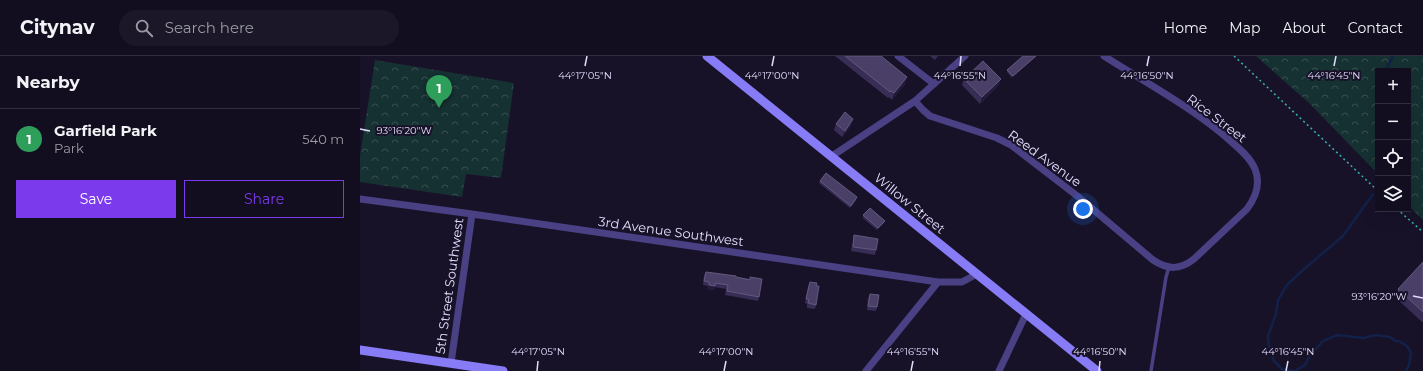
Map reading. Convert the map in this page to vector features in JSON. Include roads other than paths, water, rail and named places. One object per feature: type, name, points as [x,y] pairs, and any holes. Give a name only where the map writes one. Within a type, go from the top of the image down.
[{"type":"street","name":"Willow Street","points":[[707,56],[1097,371]]},
{"type":"street","points":[[898,56],[934,84]]},
{"type":"street","points":[[832,156],[915,100],[965,56]]},
{"type":"street","name":"Rice Street","points":[[1104,56],[1210,124],[1246,155],[1256,169],[1258,189],[1254,200],[1247,208],[1194,259],[1186,265],[1169,267]]},
{"type":"street","name":"Reed Avenue","points":[[915,100],[930,116],[997,138],[1012,145],[1076,195],[1153,260],[1160,265],[1169,267]]},
{"type":"street","name":"3rd Avenue Southwest","points":[[360,199],[938,282],[962,282],[977,274]]},
{"type":"street","name":"5th Street Southwest","points":[[451,363],[472,214]]},
{"type":"street","points":[[868,370],[938,282]]},
{"type":"street","points":[[999,371],[1026,314]]},
{"type":"street","points":[[360,350],[503,371]]},
{"type":"lane","points":[[1151,371],[1166,277],[1169,267]]},
{"type":"waterway","points":[[1387,68],[1393,56]]},
{"type":"waterway","points":[[1293,371],[1282,369],[1274,361],[1269,346],[1268,336],[1276,314],[1278,300],[1287,285],[1343,236],[1373,194]]},
{"type":"waterway","points":[[1295,371],[1305,365],[1309,357],[1323,341],[1337,335],[1364,338],[1375,335],[1390,337],[1395,341],[1399,341],[1407,346],[1411,353],[1409,365],[1406,371]]},
{"type":"place","name":"Garfield Park","points":[[439,108]]}]
